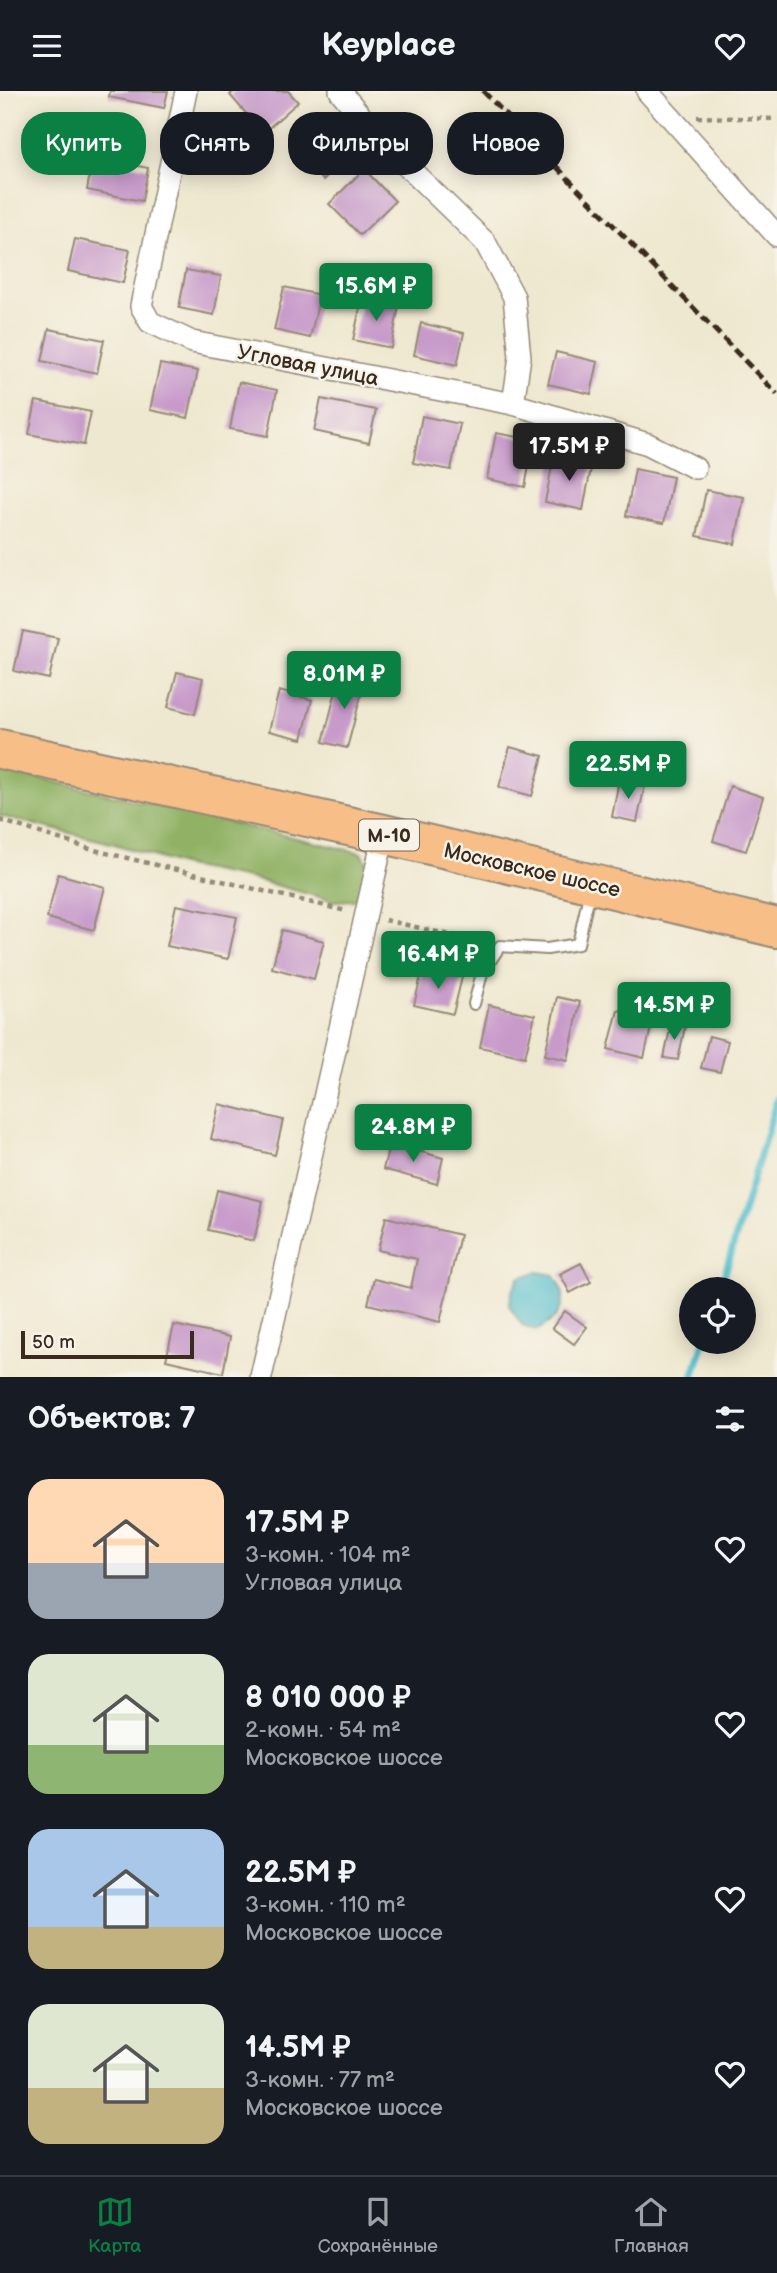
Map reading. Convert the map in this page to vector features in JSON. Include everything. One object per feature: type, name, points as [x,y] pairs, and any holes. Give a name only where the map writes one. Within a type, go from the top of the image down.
[{"type":"highway","name":"Московское шоссе","points":[[0,749],[384,834],[777,928]]},
{"type":"street","name":"Угловая улица","points":[[186,91],[141,306],[150,322],[192,342],[513,404],[648,444],[695,468]]},
{"type":"street","points":[[340,91],[383,143],[485,242],[514,297],[520,357],[513,404]]},
{"type":"street","points":[[647,91],[777,236]]},
{"type":"street","points":[[261,1377],[384,834]]},
{"type":"lane","points":[[474,1004],[482,973],[500,946],[547,949],[578,944],[592,884]]},
{"type":"path","points":[[671,116],[777,119]]},
{"type":"path","points":[[0,820],[90,849],[500,946]]},
{"type":"green space","points":[[0,769],[361,853],[368,864],[362,897],[334,901],[253,879],[181,865],[115,844],[0,816]]},
{"type":"water","points":[[537,1272],[554,1275],[563,1299],[558,1313],[537,1330],[522,1325],[509,1305],[519,1278]]},
{"type":"building","points":[[110,91],[168,91],[164,108],[109,97]]},
{"type":"building","points":[[234,91],[288,91],[298,102],[274,123],[274,112],[245,112],[230,95]]},
{"type":"building","points":[[148,168],[142,201],[87,190],[90,175],[146,175]]},
{"type":"building","points":[[358,175],[370,175],[395,201],[360,235],[329,204]]},
{"type":"building","points":[[75,239],[130,250],[123,283],[68,271]]},
{"type":"building","points":[[186,270],[221,276],[214,315],[179,308]]},
{"type":"building","points":[[284,287],[320,295],[310,338],[274,330]]},
{"type":"building","points":[[362,299],[399,306],[391,348],[353,340]]},
{"type":"building","points":[[421,323],[464,333],[457,365],[414,355]]},
{"type":"building","points":[[49,329],[104,340],[97,373],[42,361]]},
{"type":"building","points":[[556,352],[598,362],[591,394],[548,384]]},
{"type":"building","points":[[160,364],[198,371],[188,418],[150,410]]},
{"type":"building","points":[[239,382],[277,390],[268,436],[230,429]]},
{"type":"building","points":[[321,399],[376,410],[369,443],[314,431]]},
{"type":"building","points":[[36,401],[91,412],[84,445],[29,434]]},
{"type":"building","points":[[422,416],[460,424],[451,470],[413,463]]},
{"type":"building","points":[[496,433],[534,440],[525,487],[487,479]]},
{"type":"building","points":[[554,456],[592,463],[583,510],[545,502]]},
{"type":"building","points":[[635,469],[673,477],[664,523],[626,516]]},
{"type":"building","points":[[706,490],[744,497],[735,544],[697,536]]},
{"type":"building","points":[[23,631],[58,638],[49,679],[14,671]]},
{"type":"building","points":[[177,672],[203,678],[195,714],[168,707]]},
{"type":"building","points":[[340,675],[365,681],[347,748],[323,742]]},
{"type":"building","points":[[279,691],[312,700],[302,739],[269,731]]},
{"type":"building","points":[[510,747],[543,756],[532,796],[499,787]]},
{"type":"building","points":[[619,780],[645,785],[637,822],[612,817]]},
{"type":"building","points":[[730,786],[763,797],[746,851],[713,841]]},
{"type":"building","points":[[58,874],[105,887],[94,930],[47,918]]},
{"type":"building","points":[[176,905],[237,917],[228,959],[167,946]]},
{"type":"building","points":[[282,930],[324,941],[314,979],[272,968]]},
{"type":"building","points":[[423,968],[462,977],[453,1014],[414,1005]]},
{"type":"building","points":[[557,997],[580,1002],[568,1060],[545,1055]]},
{"type":"building","points":[[489,1005],[535,1015],[525,1057],[480,1047]]},
{"type":"building","points":[[618,1010],[653,1019],[644,1058],[608,1049]]},
{"type":"building","points":[[671,1024],[685,1027],[678,1060],[664,1058]]},
{"type":"building","points":[[709,1036],[728,1041],[720,1072],[701,1068]]},
{"type":"building","points":[[219,1104],[283,1120],[275,1155],[211,1139]]},
{"type":"building","points":[[390,1143],[443,1158],[437,1184],[383,1169]]},
{"type":"building","points":[[217,1190],[263,1201],[254,1241],[208,1230]]},
{"type":"building","points":[[386,1217],[460,1235],[440,1322],[368,1304],[374,1279],[411,1288],[417,1259],[378,1250]]},
{"type":"building","points":[[581,1263],[591,1282],[570,1293],[560,1274]]},
{"type":"building","points":[[565,1311],[587,1327],[574,1344],[552,1328]]},
{"type":"building","points":[[174,1325],[230,1337],[223,1373],[166,1360]]},
{"type":"waterway","points":[[724,1277],[777,1099]]},
{"type":"waterway","points":[[693,1377],[700,1354]]},
{"type":"railway","points":[[483,91],[777,394]]}]
